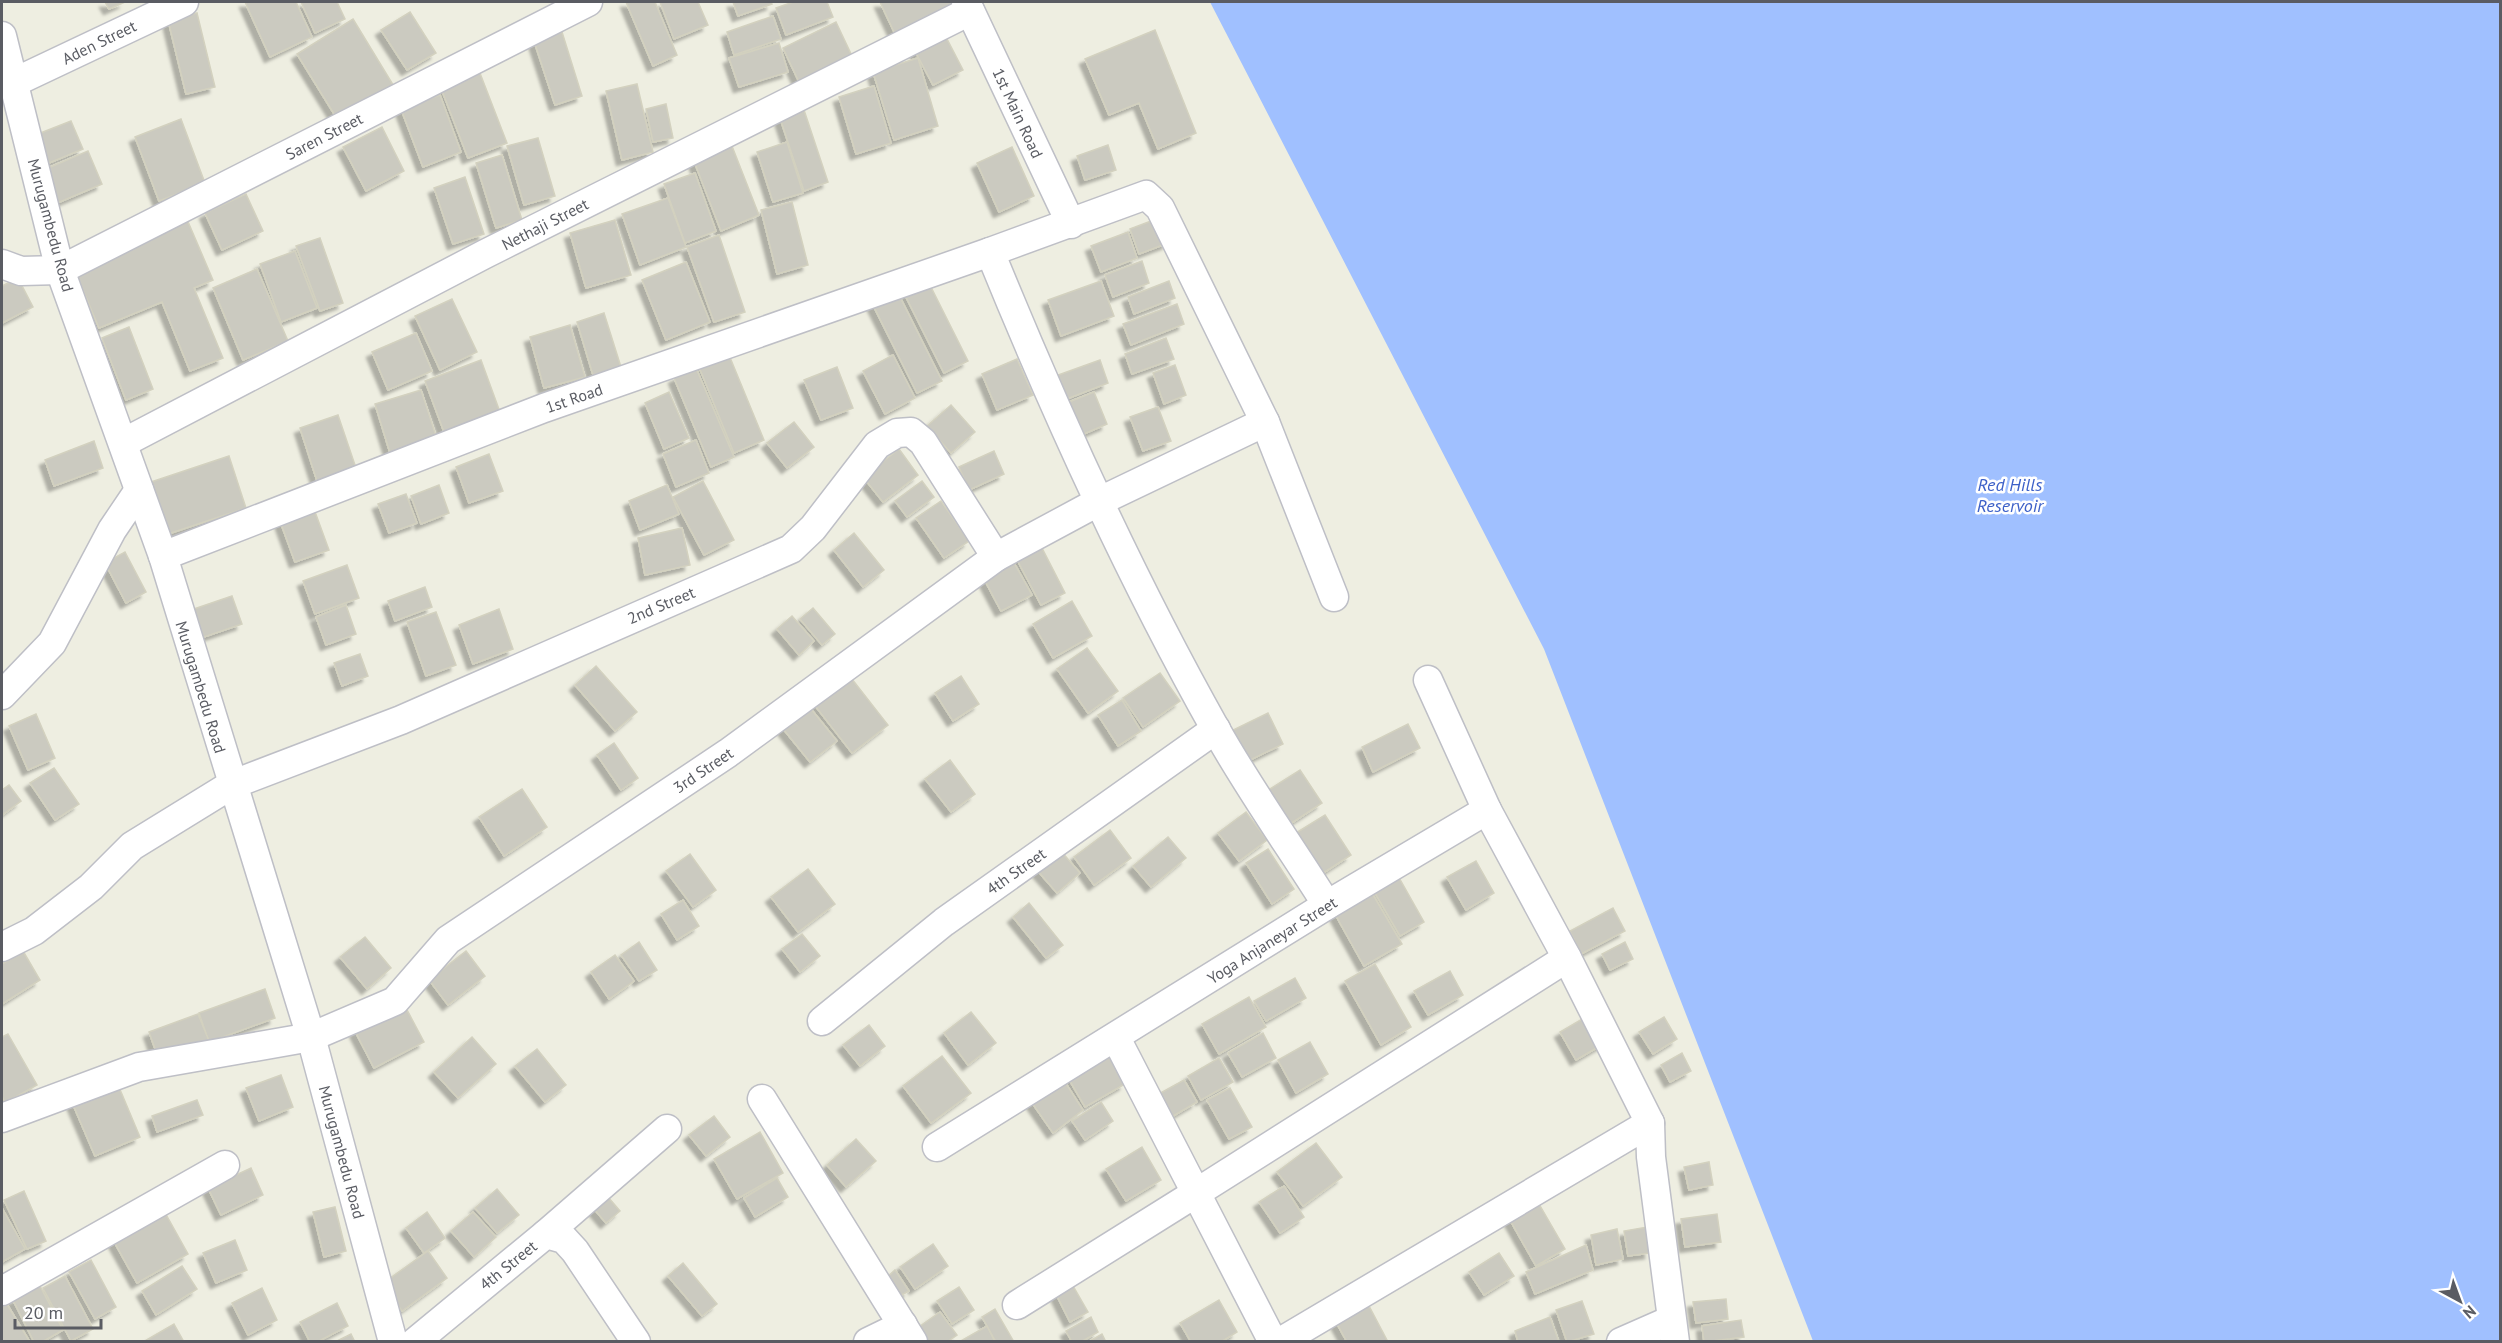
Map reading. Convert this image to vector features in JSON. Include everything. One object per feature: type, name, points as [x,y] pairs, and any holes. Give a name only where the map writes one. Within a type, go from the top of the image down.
[{"type":"street","name":"Aden Street","points":[[15,82],[184,2]]},
{"type":"street","name":"Saren Street","points":[[60,270],[588,2]]},
{"type":"street","name":"1st Main Road","points":[[968,6],[1071,224]]},
{"type":"street","name":"Nethaji Street","points":[[123,443],[968,6]]},
{"type":"street","name":"Murugambedu Road","points":[[2,36],[60,270],[162,556],[231,785],[311,1037],[393,1341]]},
{"type":"street","name":"1st Road","points":[[162,556],[544,408],[1071,224],[1146,195],[1154,200],[1265,422]]},
{"type":"street","points":[[990,252],[1033,358],[1098,502],[1216,729],[1327,905]]},
{"type":"street","points":[[2,264],[21,271],[60,270]]},
{"type":"street","points":[[1265,422],[1334,597]]},
{"type":"street","name":"3rd Street","points":[[2,1118],[139,1067],[311,1037],[395,1001],[448,940],[728,753],[996,557],[1098,502],[1265,422]]},
{"type":"street","name":"2nd Street","points":[[2,947],[34,931],[91,887],[132,846],[231,785],[401,720],[791,549],[813,528],[877,445],[897,433],[911,432],[923,442],[996,557]]},
{"type":"street","points":[[2,695],[52,643],[111,530],[139,490]]},
{"type":"street","points":[[1428,680],[1487,810],[1567,958],[1650,1123],[1651,1156],[1673,1331],[1621,1341]]},
{"type":"street","name":"4th Street","points":[[822,1021],[944,922],[1216,729]]},
{"type":"street","name":"Yoga Anjaneyar Street","points":[[937,1147],[1327,905],[1487,810]]},
{"type":"street","points":[[1017,1305],[1567,958]]},
{"type":"street","points":[[1116,1038],[1273,1341]]},
{"type":"street","points":[[762,1099],[908,1333],[868,1341]]},
{"type":"street","points":[[1280,1341],[1650,1123]]},
{"type":"street","points":[[546,1234],[667,1129]]},
{"type":"street","points":[[2,1291],[225,1165]]},
{"type":"street","name":"4th Street","points":[[415,1341],[546,1234],[564,1239],[575,1251],[636,1341]]},
{"type":"water","name":"Red Hills Reservoir","points":[[1210,2],[2500,2],[2500,1341],[1813,1341],[1544,649]]},
{"type":"building","points":[[105,2],[125,2],[109,9]]},
{"type":"building","points":[[245,2],[296,2],[312,37],[270,57]]},
{"type":"building","points":[[301,2],[337,2],[345,19],[315,33]]},
{"type":"building","points":[[626,2],[655,2],[677,55],[653,66]]},
{"type":"building","points":[[660,2],[698,2],[708,25],[674,39]]},
{"type":"building","points":[[733,2],[771,2],[772,4],[738,16]]},
{"type":"building","points":[[793,2],[827,2],[833,17],[786,35],[776,8]]},
{"type":"building","points":[[880,2],[950,2],[953,7],[895,34]]},
{"type":"building","points":[[410,12],[436,53],[407,70],[381,30]]},
{"type":"building","points":[[197,13],[215,87],[186,94],[168,20]]},
{"type":"building","points":[[773,16],[781,39],[734,55],[727,32]]},
{"type":"building","points":[[353,19],[395,88],[339,122],[297,54]]},
{"type":"building","points":[[836,22],[852,56],[799,82],[783,48]]},
{"type":"building","points":[[1155,30],[1196,133],[1158,149],[1139,103],[1109,115],[1085,59]]},
{"type":"building","points":[[562,32],[582,96],[555,105],[534,41]]},
{"type":"building","points":[[945,35],[963,70],[933,85],[915,51]]},
{"type":"building","points":[[779,43],[788,72],[739,87],[729,58]]},
{"type":"building","points":[[918,58],[938,126],[894,140],[873,72]]},
{"type":"building","points":[[478,68],[507,143],[468,158],[439,83]]},
{"type":"building","points":[[637,84],[653,152],[622,160],[606,91]]},
{"type":"building","points":[[874,86],[891,143],[856,154],[839,97]]},
{"type":"building","points":[[440,95],[461,152],[423,167],[401,109]]},
{"type":"building","points":[[666,104],[673,138],[653,142],[646,109]]},
{"type":"building","points":[[804,110],[828,182],[804,191],[780,118]]},
{"type":"building","points":[[181,119],[205,183],[159,201],[135,137]]},
{"type":"building","points":[[71,121],[83,149],[49,163],[38,134]]},
{"type":"building","points":[[382,127],[404,171],[366,191],[343,147]]},
{"type":"building","points":[[538,138],[555,196],[524,205],[507,146]]},
{"type":"building","points":[[730,141],[759,215],[721,231],[692,156]]},
{"type":"building","points":[[787,142],[803,193],[773,202],[757,152]]},
{"type":"building","points":[[1108,145],[1116,170],[1085,180],[1077,156]]},
{"type":"building","points":[[1012,147],[1034,196],[999,212],[977,163]]},
{"type":"building","points":[[88,151],[102,184],[55,204],[41,171]]},
{"type":"building","points":[[502,155],[522,220],[496,228],[476,163]]},
{"type":"building","points":[[695,173],[716,231],[685,243],[664,184]]},
{"type":"building","points":[[465,177],[484,234],[453,244],[434,188]]},
{"type":"building","points":[[246,194],[263,231],[222,250],[205,213]]},
{"type":"building","points":[[668,198],[686,247],[640,265],[622,214]]},
{"type":"building","points":[[792,202],[808,265],[777,274],[761,210]]},
{"type":"building","points":[[186,217],[213,280],[194,288],[223,358],[190,371],[162,302],[99,328],[76,273]]},
{"type":"building","points":[[1159,218],[1168,243],[1139,254],[1130,229]]},
{"type":"building","points":[[615,220],[631,275],[586,288],[570,233]]},
{"type":"building","points":[[1128,232],[1137,258],[1101,272],[1091,246]]},
{"type":"building","points":[[719,235],[745,312],[714,322],[687,247]]},
{"type":"building","points":[[320,238],[343,303],[320,311],[296,246]]},
{"type":"building","points":[[295,251],[317,308],[281,322],[260,264]]},
{"type":"building","points":[[1142,261],[1149,283],[1113,297],[1105,275]]},
{"type":"building","points":[[686,262],[710,322],[666,340],[642,280]]},
{"type":"building","points":[[257,269],[288,341],[243,360],[213,288]]},
{"type":"building","points":[[925,275],[968,361],[944,373],[901,287]]},
{"type":"building","points":[[18,278],[33,307],[2,323],[2,286]]},
{"type":"building","points":[[1101,281],[1114,316],[1061,336],[1048,300]]},
{"type":"building","points":[[1169,281],[1175,298],[1134,314],[1128,297]]},
{"type":"building","points":[[896,289],[942,381],[917,393],[871,301]]},
{"type":"building","points":[[452,299],[477,352],[440,370],[415,316]]},
{"type":"building","points":[[1177,304],[1184,324],[1131,345],[1123,324]]},
{"type":"building","points":[[604,313],[621,367],[593,375],[577,322]]},
{"type":"building","points":[[570,325],[585,377],[544,388],[530,337]]},
{"type":"building","points":[[129,327],[153,389],[126,400],[102,338]]},
{"type":"building","points":[[416,333],[432,371],[388,390],[372,352]]},
{"type":"building","points":[[1166,338],[1174,359],[1132,374],[1125,354]]},
{"type":"building","points":[[729,355],[764,440],[734,453],[699,367]]},
{"type":"building","points":[[893,355],[915,398],[885,414],[863,371]]},
{"type":"building","points":[[1017,359],[1033,395],[997,410],[982,374]]},
{"type":"building","points":[[481,360],[500,412],[444,432],[425,381]]},
{"type":"building","points":[[1100,360],[1108,383],[1059,402],[1050,378]]},
{"type":"building","points":[[1175,365],[1186,395],[1164,404],[1153,373]]},
{"type":"building","points":[[837,367],[853,408],[821,420],[804,380]]},
{"type":"building","points":[[696,368],[734,457],[711,467],[674,378]]},
{"type":"building","points":[[421,390],[437,439],[390,453],[375,404]]},
{"type":"building","points":[[669,392],[689,438],[664,449],[645,403]]},
{"type":"building","points":[[1094,392],[1107,424],[1072,439],[1059,406]]},
{"type":"building","points":[[951,405],[975,432],[951,453],[927,426]]},
{"type":"building","points":[[1158,407],[1171,441],[1143,451],[1130,417]]},
{"type":"building","points":[[338,415],[356,468],[317,481],[300,428]]},
{"type":"building","points":[[794,422],[814,447],[787,468],[767,443]]},
{"type":"building","points":[[696,440],[709,473],[676,487],[663,454]]},
{"type":"building","points":[[94,441],[103,468],[54,486],[45,460]]},
{"type":"building","points":[[899,449],[918,475],[883,502],[863,477]]},
{"type":"building","points":[[994,451],[1004,474],[969,490],[959,467]]},
{"type":"building","points":[[489,454],[503,491],[469,503],[456,467]]},
{"type":"building","points":[[229,456],[246,508],[165,535],[148,483]]},
{"type":"building","points":[[703,481],[734,540],[704,555],[673,497]]},
{"type":"building","points":[[922,481],[934,497],[907,517],[895,501]]},
{"type":"building","points":[[439,485],[449,513],[421,524],[411,496]]},
{"type":"building","points":[[667,485],[679,514],[640,530],[629,501]]},
{"type":"building","points":[[406,494],[417,523],[389,533],[378,504]]},
{"type":"building","points":[[941,501],[969,541],[944,558],[916,518]]},
{"type":"building","points":[[314,509],[329,550],[295,562],[280,521]]},
{"type":"building","points":[[682,528],[690,565],[645,575],[638,538]]},
{"type":"building","points":[[854,533],[884,570],[863,587],[834,550]]},
{"type":"building","points":[[1040,544],[1065,593],[1041,605],[1015,556]]},
{"type":"building","points":[[125,552],[146,592],[126,603],[105,563]]},
{"type":"building","points":[[1013,561],[1032,595],[1001,611],[983,577]]},
{"type":"building","points":[[347,565],[359,598],[315,614],[303,581]]},
{"type":"building","points":[[425,587],[432,607],[395,621],[388,601]]},
{"type":"building","points":[[232,596],[242,624],[198,639],[188,611]]},
{"type":"building","points":[[1072,601],[1092,636],[1053,658],[1033,624]]},
{"type":"building","points":[[346,605],[356,634],[326,645],[316,617]]},
{"type":"building","points":[[813,608],[835,634],[822,645],[800,619]]},
{"type":"building","points":[[499,609],[513,649],[473,664],[459,625]]},
{"type":"building","points":[[436,612],[456,665],[426,676],[407,622]]},
{"type":"building","points":[[792,616],[814,641],[799,655],[777,629]]},
{"type":"building","points":[[1087,648],[1118,691],[1088,713],[1057,669]]},
{"type":"building","points":[[360,654],[368,676],[342,686],[334,663]]},
{"type":"building","points":[[596,666],[637,712],[615,731],[575,685]]},
{"type":"building","points":[[1160,673],[1180,701],[1143,727],[1123,698]]},
{"type":"building","points":[[848,674],[888,725],[852,753],[812,702]]},
{"type":"building","points":[[961,676],[979,704],[953,721],[935,693]]},
{"type":"building","points":[[1122,700],[1141,731],[1118,746],[1098,715]]},
{"type":"building","points":[[807,704],[837,741],[810,762],[780,725]]},
{"type":"building","points":[[1268,713],[1283,744],[1244,763],[1229,732]]},
{"type":"building","points":[[36,714],[55,758],[28,770],[9,726]]},
{"type":"building","points":[[1408,724],[1420,748],[1373,772],[1362,747]]},
{"type":"building","points":[[614,743],[638,778],[621,790],[597,755]]},
{"type":"building","points":[[950,760],[975,794],[951,812],[925,779]]},
{"type":"building","points":[[54,768],[79,804],[55,820],[30,783]]},
{"type":"building","points":[[1300,770],[1322,803],[1284,828],[1262,794]]},
{"type":"building","points":[[9,785],[21,801],[2,815],[2,790]]},
{"type":"building","points":[[522,789],[547,827],[504,856],[479,817]]},
{"type":"building","points":[[1246,812],[1267,840],[1239,861],[1218,833]]},
{"type":"building","points":[[1325,815],[1351,855],[1317,877],[1291,836]]},
{"type":"building","points":[[1110,830],[1131,858],[1094,885],[1074,857]]},
{"type":"building","points":[[1168,837],[1186,858],[1151,887],[1133,866]]},
{"type":"building","points":[[1268,849],[1294,889],[1272,904],[1246,863]]},
{"type":"building","points":[[1060,850],[1080,873],[1057,893],[1036,869]]},
{"type":"building","points":[[690,854],[716,890],[693,907],[666,871]]},
{"type":"building","points":[[1476,861],[1494,893],[1466,910],[1447,877]]},
{"type":"building","points":[[808,869],[835,904],[798,932],[771,897]]},
{"type":"building","points":[[1397,874],[1424,922],[1400,936],[1372,888]]},
{"type":"building","points":[[1372,893],[1402,944],[1364,966],[1335,914]]},
{"type":"building","points":[[683,900],[699,926],[677,940],[661,914]]},
{"type":"building","points":[[1029,903],[1063,945],[1046,958],[1013,917]]},
{"type":"building","points":[[1613,908],[1625,931],[1581,954],[1570,931]]},
{"type":"building","points":[[802,934],[820,956],[800,972],[782,949]]},
{"type":"building","points":[[365,937],[391,968],[367,989],[340,957]]},
{"type":"building","points":[[639,942],[657,970],[639,981],[621,955]]},
{"type":"building","points":[[1625,942],[1633,959],[1610,970],[1602,954]]},
{"type":"building","points":[[23,951],[40,980],[2,1004],[2,964]]},
{"type":"building","points":[[466,951],[485,976],[448,1005],[429,980]]},
{"type":"building","points":[[615,955],[634,981],[609,999],[591,972]]},
{"type":"building","points":[[1375,964],[1411,1027],[1381,1045],[1345,981]]},
{"type":"building","points":[[1450,971],[1463,995],[1428,1015],[1414,991]]},
{"type":"building","points":[[1295,978],[1306,998],[1266,1021],[1254,1001]]},
{"type":"building","points":[[265,989],[275,1018],[209,1042],[199,1013]]},
{"type":"building","points":[[1249,997],[1266,1027],[1219,1054],[1202,1024]]},
{"type":"building","points":[[405,1006],[424,1042],[374,1068],[355,1031]]},
{"type":"building","points":[[971,1012],[996,1043],[968,1065],[944,1033]]},
{"type":"building","points":[[198,1014],[209,1041],[159,1060],[149,1032]]},
{"type":"building","points":[[1589,1015],[1605,1043],[1576,1060],[1560,1032]]},
{"type":"building","points":[[1664,1017],[1677,1039],[1653,1054],[1639,1032]]},
{"type":"building","points":[[869,1025],[885,1046],[860,1066],[843,1045]]},
{"type":"building","points":[[1263,1033],[1276,1058],[1242,1077],[1228,1053]]},
{"type":"building","points":[[8,1034],[37,1085],[5,1103],[2,1096],[2,1037]]},
{"type":"building","points":[[472,1037],[496,1064],[458,1098],[434,1072]]},
{"type":"building","points":[[1310,1042],[1328,1074],[1296,1093],[1278,1060]]},
{"type":"building","points":[[537,1049],[566,1085],[545,1102],[515,1066]]},
{"type":"building","points":[[1108,1053],[1125,1084],[1085,1107],[1067,1076]]},
{"type":"building","points":[[1682,1053],[1691,1071],[1670,1082],[1661,1065]]},
{"type":"building","points":[[942,1056],[971,1093],[931,1123],[903,1086]]},
{"type":"building","points":[[1219,1058],[1233,1082],[1201,1100],[1188,1076]]},
{"type":"building","points":[[281,1075],[293,1107],[259,1121],[246,1088]]},
{"type":"building","points":[[1063,1079],[1083,1110],[1053,1133],[1030,1100]]},
{"type":"building","points":[[116,1080],[140,1137],[95,1156],[71,1100]]},
{"type":"building","points":[[1184,1080],[1197,1102],[1168,1119],[1155,1096]]},
{"type":"building","points":[[1230,1088],[1252,1127],[1229,1139],[1207,1100]]},
{"type":"building","points":[[197,1100],[203,1115],[157,1132],[152,1116]]},
{"type":"building","points":[[1101,1102],[1113,1121],[1085,1140],[1072,1121]]},
{"type":"building","points":[[714,1116],[730,1137],[706,1156],[689,1135]]},
{"type":"building","points":[[760,1132],[783,1173],[737,1199],[714,1159]]},
{"type":"building","points":[[856,1139],[876,1161],[846,1187],[827,1165]]},
{"type":"building","points":[[1316,1143],[1342,1177],[1303,1206],[1277,1172]]},
{"type":"building","points":[[1142,1147],[1161,1180],[1126,1201],[1106,1169]]},
{"type":"building","points":[[1709,1162],[1713,1185],[1689,1190],[1684,1167]]},
{"type":"building","points":[[251,1168],[263,1195],[221,1215],[208,1188]]},
{"type":"building","points":[[777,1178],[788,1197],[755,1217],[744,1198]]},
{"type":"building","points":[[1284,1186],[1304,1217],[1280,1233],[1259,1202]]},
{"type":"building","points":[[497,1189],[519,1215],[497,1233],[475,1208]]},
{"type":"building","points":[[602,1190],[620,1211],[606,1223],[588,1202]]},
{"type":"building","points":[[24,1191],[46,1241],[27,1249],[4,1200]]},
{"type":"building","points":[[1535,1197],[1565,1249],[1536,1266],[1506,1213]]},
{"type":"building","points":[[335,1207],[346,1251],[324,1257],[313,1212]]},
{"type":"building","points":[[2,1208],[25,1249],[2,1262]]},
{"type":"building","points":[[163,1209],[188,1254],[137,1283],[112,1238]]},
{"type":"building","points":[[427,1212],[445,1238],[424,1253],[406,1228]]},
{"type":"building","points":[[473,1212],[496,1237],[474,1257],[451,1231]]},
{"type":"building","points":[[1717,1214],[1721,1242],[1685,1247],[1681,1219]]},
{"type":"building","points":[[1647,1227],[1650,1253],[1628,1256],[1624,1231]]},
{"type":"building","points":[[1617,1229],[1623,1259],[1596,1265],[1591,1235]]},
{"type":"building","points":[[235,1240],[247,1270],[216,1283],[203,1253]]},
{"type":"building","points":[[933,1244],[948,1266],[915,1289],[900,1267]]},
{"type":"building","points":[[1586,1245],[1593,1270],[1535,1294],[1526,1272]]},
{"type":"building","points":[[428,1251],[447,1278],[402,1311],[382,1284]]},
{"type":"building","points":[[1499,1253],[1514,1276],[1484,1295],[1469,1272]]},
{"type":"building","points":[[91,1260],[116,1307],[95,1319],[69,1272]]},
{"type":"building","points":[[683,1263],[717,1304],[702,1316],[668,1276]]},
{"type":"building","points":[[182,1266],[197,1289],[156,1315],[142,1291]]},
{"type":"building","points":[[895,1270],[909,1291],[894,1299],[883,1281]]},
{"type":"building","points":[[65,1276],[93,1329],[71,1341],[43,1288]]},
{"type":"building","points":[[1072,1284],[1088,1312],[1070,1322],[1055,1292]]},
{"type":"building","points":[[40,1286],[63,1330],[42,1342],[34,1342],[13,1300]]},
{"type":"building","points":[[959,1287],[974,1310],[952,1324],[937,1301]]},
{"type":"building","points":[[262,1288],[277,1320],[248,1335],[232,1303]]},
{"type":"building","points":[[1726,1299],[1728,1319],[1696,1323],[1693,1302]]},
{"type":"building","points":[[1219,1300],[1237,1332],[1221,1342],[1191,1342],[1180,1323]]},
{"type":"building","points":[[5,1301],[30,1342],[2,1342],[2,1304]]},
{"type":"building","points":[[1582,1301],[1594,1334],[1567,1342],[1556,1310]]},
{"type":"building","points":[[337,1303],[348,1326],[317,1342],[310,1342],[300,1322]]},
{"type":"building","points":[[1368,1304],[1388,1342],[1347,1342],[1336,1322]]},
{"type":"building","points":[[995,1309],[1014,1342],[996,1342],[982,1317]]},
{"type":"building","points":[[940,1312],[957,1335],[947,1342],[924,1342],[916,1329]]},
{"type":"building","points":[[1091,1317],[1098,1332],[1081,1342],[1072,1342],[1066,1331]]},
{"type":"building","points":[[1550,1317],[1559,1342],[1518,1342],[1515,1331]]},
{"type":"building","points":[[1741,1320],[1744,1337],[1704,1342],[1702,1326]]},
{"type":"building","points":[[174,1324],[184,1342],[143,1342]]},
{"type":"building","points":[[987,1326],[995,1342],[959,1342]]},
{"type":"building","points":[[351,1334],[355,1342],[335,1342]]},
{"type":"building","points":[[1102,1334],[1106,1342],[1088,1342]]}]
